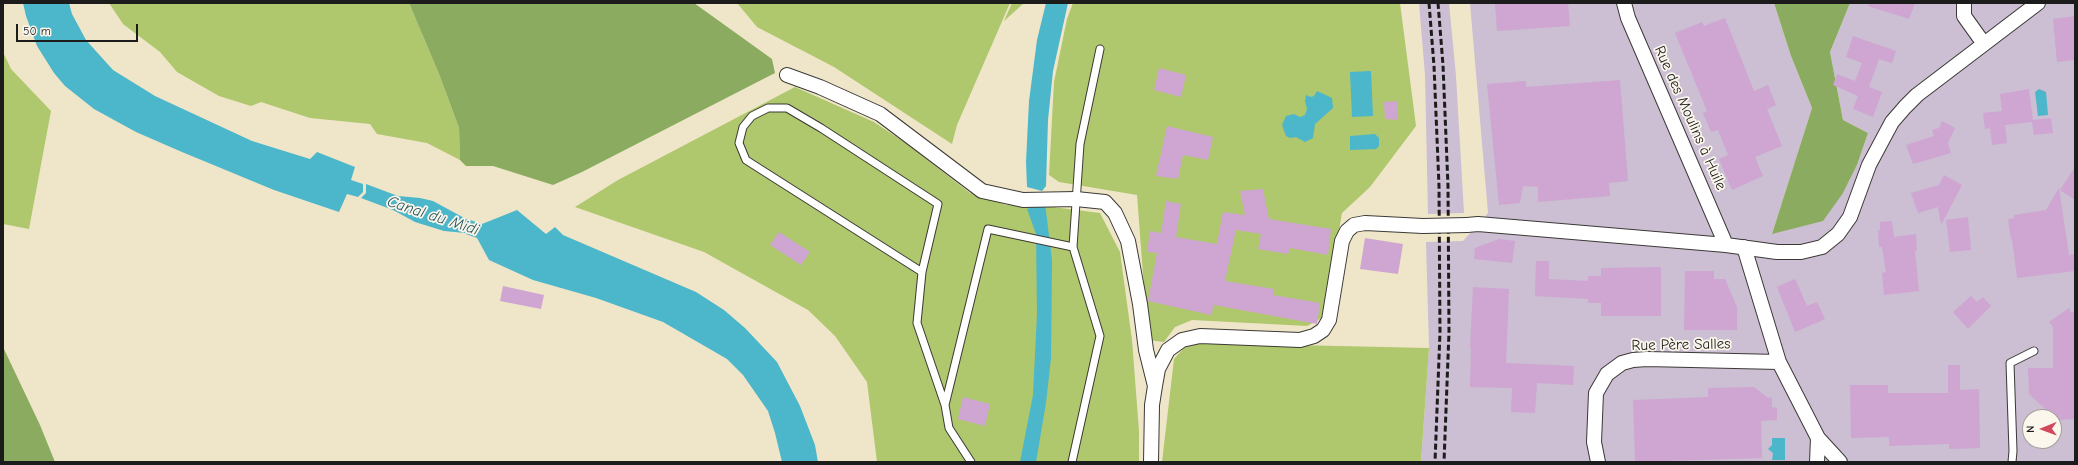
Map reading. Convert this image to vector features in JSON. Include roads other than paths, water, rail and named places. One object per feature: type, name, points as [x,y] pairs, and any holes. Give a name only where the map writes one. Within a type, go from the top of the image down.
[{"type":"street","name":"Rue des Moulins à Huile","points":[[1624,3],[1628,18],[1726,245]]},
{"type":"street","points":[[1964,3],[1964,16],[1984,44]]},
{"type":"street","points":[[1151,462],[1152,405],[1158,369],[1168,350],[1182,340],[1200,336],[1300,340],[1314,336],[1323,330],[1329,320],[1342,241],[1347,232],[1354,225],[1486,225],[1726,245],[1777,252],[1802,252],[1822,247],[1838,234],[1850,217],[1869,165],[1892,122],[1917,95],[2038,3]]},
{"type":"street","points":[[787,75],[820,87],[880,114],[982,191],[1023,200],[1076,199],[1106,202],[1115,213],[1128,241],[1140,304],[1146,350],[1155,386]]},
{"type":"street","points":[[1744,247],[1779,362],[1818,438],[1840,462]]},
{"type":"street","name":"Rue Père Salles","points":[[1598,462],[1594,442],[1596,393],[1607,374],[1622,363],[1633,360],[1647,359],[1779,362]]},
{"type":"street","points":[[1817,462],[1818,438]]},
{"type":"lane","points":[[1072,462],[1100,336],[1073,248],[1080,144],[1100,49]]},
{"type":"lane","points":[[922,272],[746,160],[739,143],[743,127],[752,116],[768,108],[787,108],[821,128],[938,204],[922,272],[917,323],[945,405],[949,428],[971,462]]},
{"type":"lane","points":[[945,405],[988,230],[1073,248]]},
{"type":"lane","points":[[2012,462],[2013,451],[2010,363],[2034,351]]},
{"type":"water","points":[[23,3],[69,3],[72,14],[86,40],[113,70],[155,96],[252,141],[310,159],[317,152],[355,167],[351,180],[363,184],[363,192],[358,197],[347,194],[339,212],[274,190],[182,152],[136,132],[94,109],[65,86],[54,73],[37,46]]},
{"type":"water","points":[[1046,3],[1068,3],[1053,71],[1048,120],[1046,186],[1042,191],[1027,187],[1026,162],[1029,101],[1037,40]]},
{"type":"water","points":[[1371,71],[1373,116],[1352,117],[1350,72]]},
{"type":"water","points":[[2039,89],[2046,92],[2048,115],[2038,116],[2035,92]]},
{"type":"water","points":[[1317,91],[1332,98],[1333,108],[1315,124],[1313,138],[1305,142],[1296,137],[1290,138],[1286,136],[1282,125],[1286,116],[1294,114],[1300,117],[1305,115],[1307,109],[1305,101],[1306,95],[1311,97],[1314,96]]},
{"type":"water","points":[[1375,134],[1379,138],[1379,146],[1376,149],[1350,150],[1350,136]]},
{"type":"water","name":"Canal du Midi","points":[[366,184],[398,196],[433,201],[468,220],[470,227],[465,233],[444,231],[415,222],[393,210],[361,198],[366,193]]},
{"type":"water","points":[[1045,203],[1052,260],[1051,358],[1046,403],[1036,462],[1020,462],[1033,395],[1037,314],[1036,234],[1027,209]]},
{"type":"water","points":[[517,210],[546,234],[555,227],[563,235],[696,292],[724,310],[745,328],[777,362],[800,406],[815,445],[818,462],[782,462],[768,411],[743,375],[727,359],[663,322],[596,298],[533,280],[489,260],[477,238],[466,234],[471,228],[470,220],[482,224]]},
{"type":"water","points":[[1772,438],[1785,438],[1785,460],[1772,460],[1773,453],[1768,449],[1772,445]]},
{"type":"railway","points":[[1429,3],[1434,66],[1439,186],[1440,332],[1435,462]]},
{"type":"railway","points":[[1438,3],[1443,65],[1448,186],[1449,332],[1444,462]]}]
